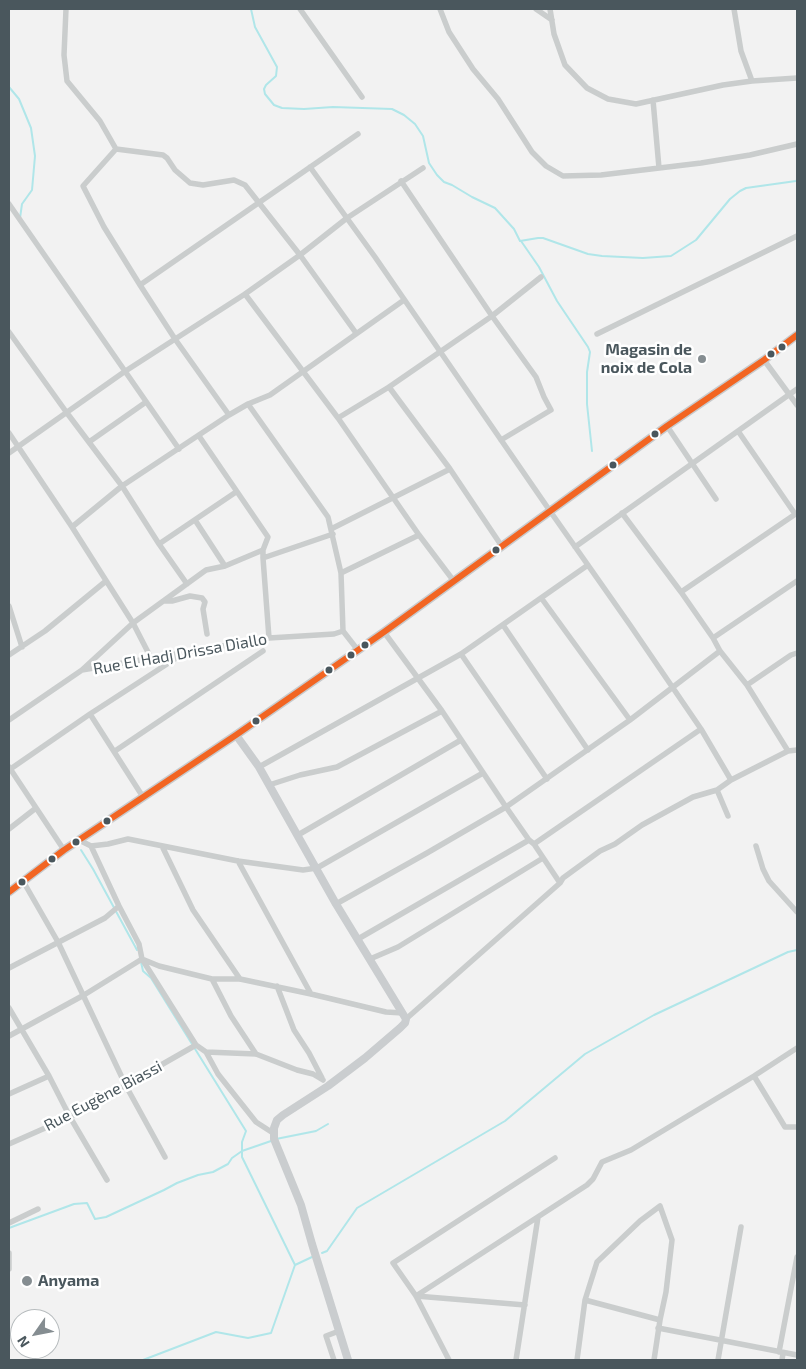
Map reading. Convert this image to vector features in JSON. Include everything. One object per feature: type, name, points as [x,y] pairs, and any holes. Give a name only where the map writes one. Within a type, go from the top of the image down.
[{"type":"main road","points":[[9,892],[64,850],[236,735],[384,632],[667,426],[764,360],[797,335]]},
{"type":"street","points":[[66,9],[64,55],[67,81],[100,121],[116,149]]},
{"type":"street","points":[[300,9],[362,97]]},
{"type":"street","points":[[440,9],[449,32],[473,69],[498,100],[532,152],[546,166],[563,176],[601,175],[659,168],[750,155],[797,144]]},
{"type":"street","points":[[536,9],[552,20]]},
{"type":"street","points":[[550,9],[554,34],[565,65],[587,88],[608,99],[636,104],[723,85],[797,78]]},
{"type":"street","points":[[734,9],[741,50],[752,81]]},
{"type":"street","points":[[653,100],[659,168]]},
{"type":"street","points":[[140,285],[358,134]]},
{"type":"street","points":[[116,149],[163,156],[190,183],[203,185],[234,180],[245,185],[300,255],[356,333]]},
{"type":"street","points":[[116,149],[83,186],[104,227],[140,285],[175,339],[229,415]]},
{"type":"street","points":[[310,167],[440,350],[673,688],[701,729],[731,780]]},
{"type":"street","points":[[9,453],[124,372],[245,294],[300,255],[347,218],[423,168]]},
{"type":"street","points":[[401,181],[492,316],[536,377],[551,410],[501,440]]},
{"type":"street","points":[[9,204],[179,449]]},
{"type":"street","points":[[597,334],[797,236]]},
{"type":"street","points":[[338,418],[389,387],[440,350],[492,316],[541,277]]},
{"type":"street","points":[[245,294],[304,371],[419,535],[453,580]]},
{"type":"street","points":[[72,527],[122,486],[229,415],[248,404],[270,395],[404,300]]},
{"type":"street","points":[[9,332],[122,486],[187,584]]},
{"type":"street","points":[[764,360],[797,405]]},
{"type":"street","points":[[389,387],[450,469],[501,546]]},
{"type":"street","points":[[575,547],[797,389]]},
{"type":"street","points":[[88,442],[146,402]]},
{"type":"street","points":[[248,404],[328,518],[341,574],[343,631],[357,649]]},
{"type":"street","points":[[667,426],[716,500]]},
{"type":"street","points":[[681,592],[796,514],[738,431]]},
{"type":"street","points":[[9,433],[133,623],[151,658]]},
{"type":"street","points":[[199,436],[268,536],[263,550],[263,558],[269,638]]},
{"type":"street","points":[[263,558],[332,532],[450,469]]},
{"type":"street","points":[[159,544],[236,492]]},
{"type":"street","points":[[622,514],[681,592],[720,651],[747,685],[788,751]]},
{"type":"street","points":[[195,520],[226,566]]},
{"type":"street","points":[[341,574],[419,535]]},
{"type":"street","points":[[82,670],[133,623],[206,570],[226,566],[263,550]]},
{"type":"street","points":[[259,767],[461,654],[588,566]]},
{"type":"street","points":[[9,656],[106,581]]},
{"type":"street","points":[[713,638],[797,581]]},
{"type":"street","points":[[164,601],[172,601],[190,596],[202,598],[205,602],[203,610],[207,634]]},
{"type":"street","points":[[542,599],[630,720]]},
{"type":"street","points":[[9,606],[22,646]]},
{"type":"street","points":[[503,625],[588,750]]},
{"type":"street","name":"Rue El Hadj Drissa Diallo","points":[[9,720],[82,670],[269,638],[334,634],[343,631]]},
{"type":"street","points":[[384,632],[442,711],[506,807],[560,883]]},
{"type":"street","points":[[115,751],[263,651]]},
{"type":"street","points":[[336,904],[506,807],[630,720],[720,651]]},
{"type":"street","points":[[64,850],[9,769],[186,652]]},
{"type":"street","points":[[461,654],[547,779]]},
{"type":"street","points":[[747,685],[791,655],[797,654]]},
{"type":"street","points":[[269,785],[300,775],[337,767],[442,711]]},
{"type":"street","points":[[90,714],[143,796]]},
{"type":"street","points":[[358,939],[531,842],[701,729]]},
{"type":"street","points":[[236,735],[259,767],[336,904],[405,1016],[405,1023],[365,1058],[325,1083],[277,1120],[273,1133],[278,1150],[302,1205],[312,1244],[348,1360]]},
{"type":"street","points":[[298,835],[461,740]]},
{"type":"street","points":[[405,1016],[560,883],[563,878],[600,851],[693,797],[717,790],[731,780],[788,751],[797,750]]},
{"type":"street","points":[[79,840],[91,846],[128,839],[238,862],[303,870],[317,868],[483,773]]},
{"type":"street","points":[[717,790],[728,816]]},
{"type":"street","points":[[9,829],[36,808]]},
{"type":"street","points":[[91,846],[139,944],[142,959],[196,1045],[206,1052],[218,1074],[256,1122],[273,1133]]},
{"type":"street","points":[[162,846],[193,910],[240,980]]},
{"type":"street","points":[[756,846],[769,881],[797,912]]},
{"type":"street","points":[[370,960],[398,947],[543,858]]},
{"type":"street","points":[[238,862],[311,994]]},
{"type":"street","points":[[23,881],[58,942],[126,1086],[165,1157]]},
{"type":"street","points":[[9,968],[105,918],[119,906]]},
{"type":"street","points":[[142,959],[159,966],[212,979],[240,980],[276,986],[405,1016]]},
{"type":"street","points":[[9,1036],[84,995],[142,959]]},
{"type":"street","points":[[212,979],[231,1016],[256,1054]]},
{"type":"street","points":[[276,986],[294,1030],[325,1083]]},
{"type":"street","points":[[9,1008],[107,1180]]},
{"type":"street","name":"Rue Eugène Biassi","points":[[9,1144],[70,1117],[196,1045]]},
{"type":"street","points":[[416,1296],[587,1185],[593,1179],[602,1162],[631,1150],[797,1048]]},
{"type":"street","points":[[206,1052],[256,1054],[297,1070],[313,1074],[325,1083]]},
{"type":"street","points":[[9,1094],[49,1076]]},
{"type":"street","points":[[754,1076],[785,1127],[797,1127]]},
{"type":"street","points":[[449,1360],[416,1296],[393,1262],[555,1158]]},
{"type":"street","points":[[577,1360],[585,1300],[597,1262],[640,1221],[660,1206],[672,1240],[666,1292],[658,1328],[654,1360]]},
{"type":"street","points":[[9,1223],[38,1209]]},
{"type":"street","points":[[516,1360],[538,1217]]},
{"type":"street","points":[[718,1360],[741,1228]]},
{"type":"street","points":[[9,1253],[9,1269]]},
{"type":"street","points":[[782,1360],[781,1353],[797,1256]]},
{"type":"street","points":[[416,1296],[525,1305]]},
{"type":"street","points":[[585,1300],[660,1320]]},
{"type":"street","points":[[658,1328],[797,1355]]},
{"type":"street","points":[[334,1360],[326,1336],[339,1331]]},
{"type":"waterway","points":[[251,9],[255,27],[277,67],[276,76],[264,89],[265,94],[274,105],[282,108],[304,109],[333,107],[392,109],[404,115],[415,124],[423,136],[429,163],[437,175],[444,182],[495,208],[514,229],[520,241],[543,238],[588,254],[602,256],[643,258],[671,256],[696,240],[730,199],[740,191],[746,188],[797,180]]},
{"type":"waterway","points":[[9,87],[19,99],[31,128],[35,156],[32,190],[22,204],[20,218]]},
{"type":"waterway","points":[[521,241],[539,267],[557,301],[590,352],[587,372],[587,404],[592,451]]},
{"type":"waterway","points":[[81,850],[137,950]]},
{"type":"waterway","points":[[322,1253],[327,1251],[357,1208],[505,1121],[585,1054],[654,1015],[788,952],[797,950]]},
{"type":"waterway","points":[[141,962],[143,971],[151,978],[246,1131],[242,1142],[242,1157],[295,1265]]},
{"type":"waterway","points":[[276,1139],[316,1131],[328,1124]]},
{"type":"waterway","points":[[9,1228],[74,1204],[87,1203],[95,1219],[106,1217],[177,1183],[198,1175],[213,1172],[228,1164],[232,1158],[242,1151],[271,1141]]},
{"type":"waterway","points":[[143,1360],[216,1332],[248,1338],[271,1333],[295,1265],[312,1257]]},
{"type":"transit line","points":[[9,892],[64,850],[236,735],[384,632],[667,426],[764,360],[797,335]]},
{"type":"place","name":"Magasin de noix de Cola","points":[[702,359]]},
{"type":"place","name":"Anyama","points":[[27,1281]]}]
